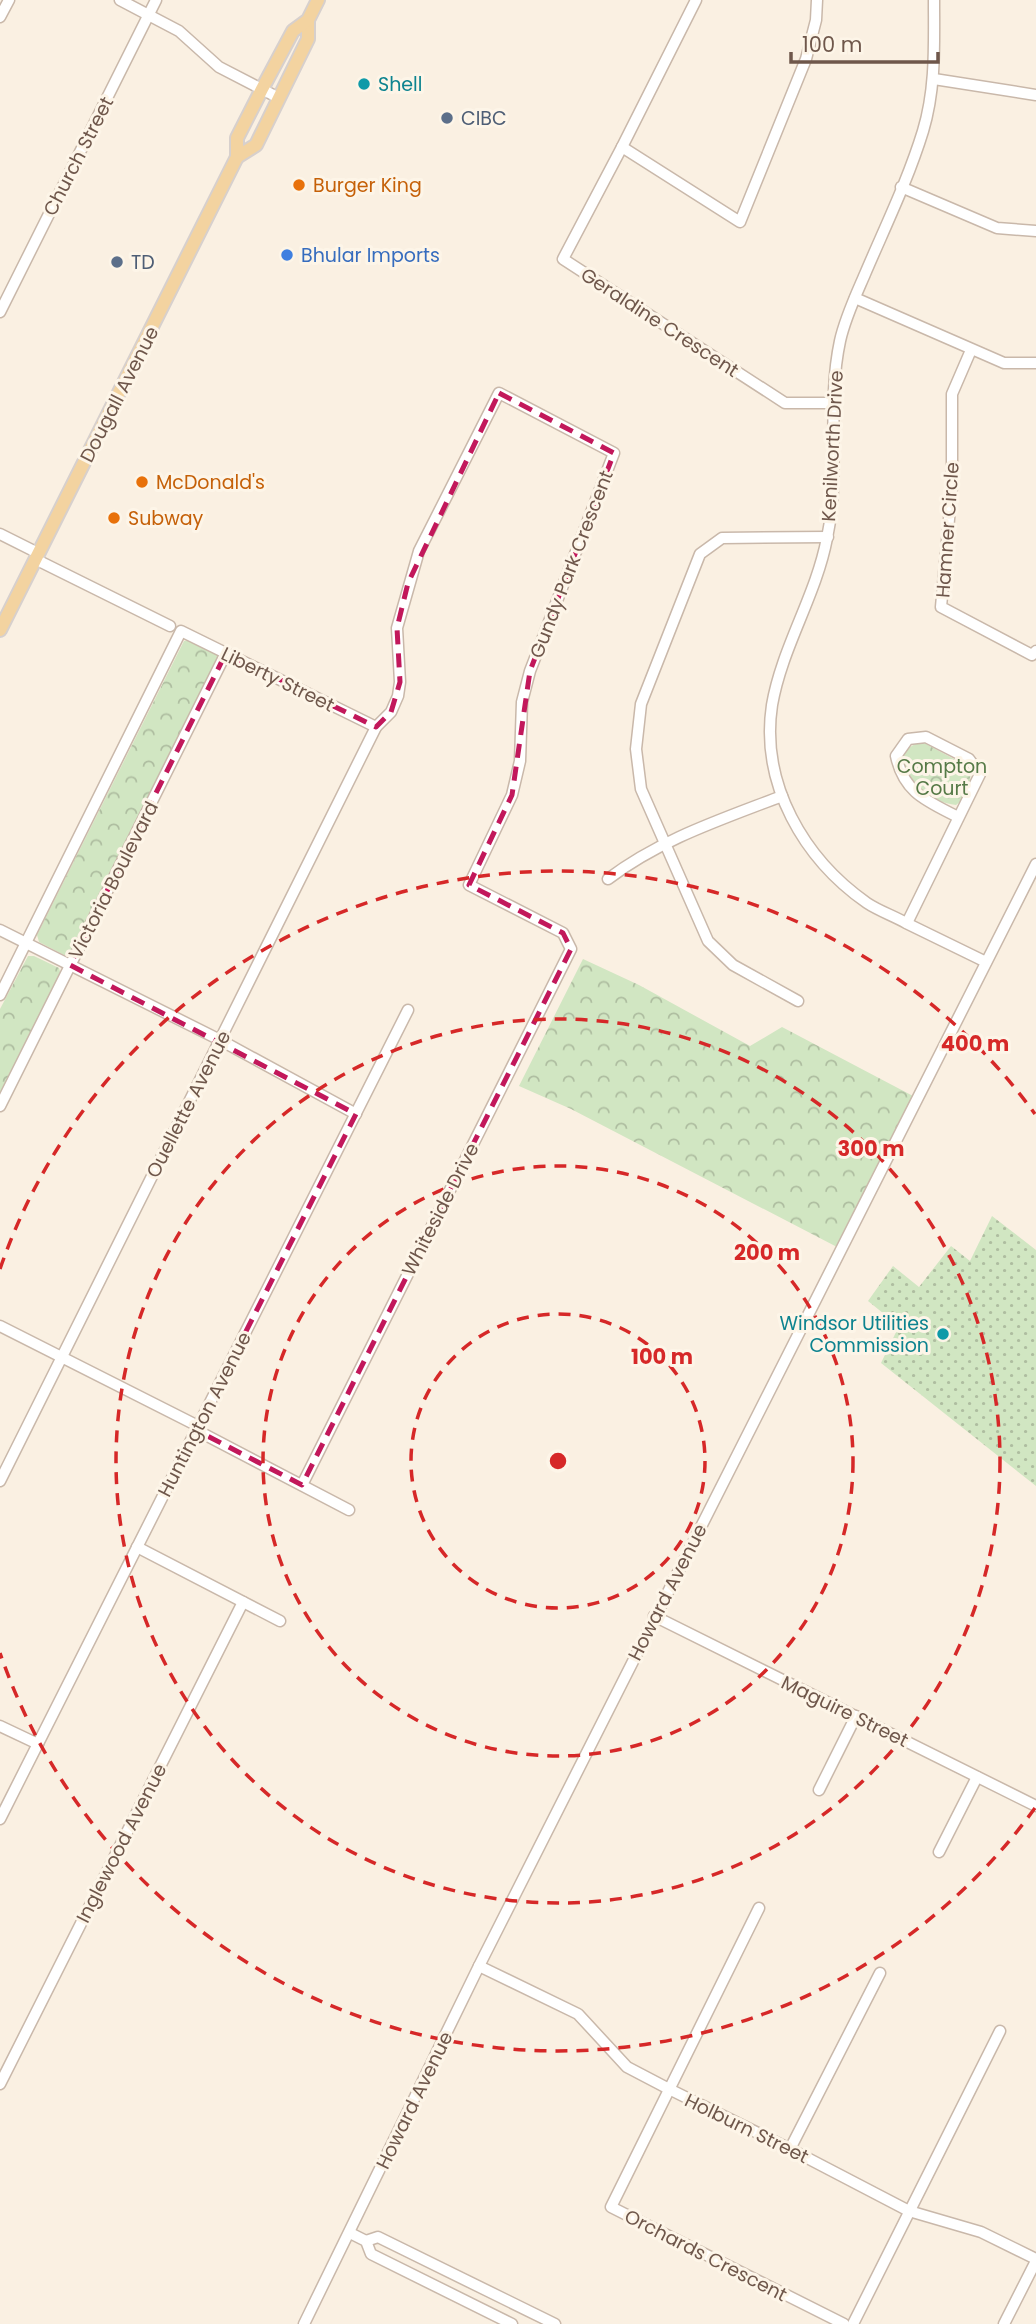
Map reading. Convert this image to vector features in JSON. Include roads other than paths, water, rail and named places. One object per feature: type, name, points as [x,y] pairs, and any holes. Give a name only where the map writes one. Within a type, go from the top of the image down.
[{"type":"main road","name":"Dougall Avenue","points":[[237,157],[256,145],[308,38],[308,20],[318,0]]},
{"type":"main road","name":"Dougall Avenue","points":[[0,630],[237,157],[237,138],[293,31],[308,20]]},
{"type":"street","points":[[0,17],[9,0]]},
{"type":"street","points":[[120,0],[179,31],[219,66],[279,98]]},
{"type":"street","name":"Church Street","points":[[0,312],[156,0]]},
{"type":"street","name":"Geraldine Crescent","points":[[696,0],[622,148],[562,259],[785,402],[833,403]]},
{"type":"street","points":[[622,148],[740,222],[806,59],[816,20],[817,0]]},
{"type":"street","name":"Kenilworth Drive","points":[[934,0],[934,79],[923,131],[841,338],[834,378],[835,479],[828,537],[816,583],[783,665],[772,706],[771,756],[782,796],[794,824],[810,849],[843,885],[870,905],[985,962]]},
{"type":"street","points":[[934,79],[1036,95]]},
{"type":"street","points":[[901,187],[997,228],[1036,231]]},
{"type":"street","points":[[855,298],[1004,363],[1036,363]]},
{"type":"street","name":"Hamner Circle","points":[[971,349],[952,394],[951,486],[941,607],[1032,654],[1036,651]]},
{"type":"street","name":"Gundy Park Crescent","points":[[376,727],[391,712],[398,696],[400,682],[397,628],[419,551],[499,393],[614,453],[530,671],[522,702],[520,761],[512,795],[469,885],[564,933]]},
{"type":"street","points":[[0,534],[170,626]]},
{"type":"street","points":[[798,1001],[733,965],[708,941],[641,789],[636,749],[641,704],[700,554],[722,538],[828,537]]},
{"type":"street","name":"Liberty Street","points":[[26,943],[181,631],[376,727]]},
{"type":"street","name":"Victoria Boulevard","points":[[0,1107],[226,653]]},
{"type":"street","name":"Ouellette Avenue","points":[[0,1481],[376,727]]},
{"type":"street","points":[[907,923],[980,774],[969,759],[926,737],[908,739],[896,756],[900,776],[923,799],[958,817]]},
{"type":"street","points":[[608,879],[635,859],[664,843],[782,796]]},
{"type":"street","name":"Howard Avenue","points":[[304,2324],[654,1616],[1036,864]]},
{"type":"street","points":[[0,930],[220,1040],[356,1114]]},
{"type":"street","name":"Whiteside Drive","points":[[302,1485],[571,949],[564,933]]},
{"type":"street","points":[[0,995],[26,943]]},
{"type":"street","name":"Huntington Avenue","points":[[0,1819],[408,1010]]},
{"type":"street","points":[[0,1326],[62,1356],[349,1510]]},
{"type":"street","points":[[137,1547],[280,1621]]},
{"type":"street","name":"Inglewood Avenue","points":[[0,2084],[243,1602]]},
{"type":"street","name":"Maguire Street","points":[[654,1616],[1036,1806]]},
{"type":"street","points":[[819,1790],[856,1716]]},
{"type":"street","points":[[0,1726],[37,1744]]},
{"type":"street","points":[[939,1852],[977,1777]]},
{"type":"street","points":[[669,2089],[759,1908]]},
{"type":"street","name":"Holburn Street","points":[[479,1966],[578,2014],[627,2067],[909,2211],[981,2232],[1036,2260]]},
{"type":"street","points":[[790,2148],[880,1973]]},
{"type":"street","points":[[853,2324],[1000,2031]]},
{"type":"street","name":"Orchards Crescent","points":[[669,2089],[611,2207],[844,2324]]},
{"type":"street","points":[[350,2233],[366,2241],[371,2254],[512,2324]]},
{"type":"street","points":[[366,2241],[378,2237],[555,2324]]},
{"type":"street","points":[[1004,2324],[1036,2260]]},
{"type":"place","name":"Shell","points":[[364,84]]},
{"type":"place","name":"CIBC","points":[[447,118]]},
{"type":"place","name":"Burger King","points":[[299,185]]},
{"type":"place","name":"Bhular Imports","points":[[287,255]]},
{"type":"place","name":"TD","points":[[117,262]]},
{"type":"place","name":"McDonald's","points":[[142,482]]},
{"type":"place","name":"Subway","points":[[114,518]]},
{"type":"place","name":"Windsor Utilities Commission","points":[[943,1334]]},
{"type":"park label","name":"Compton Court","points":[[942,777]]}]
